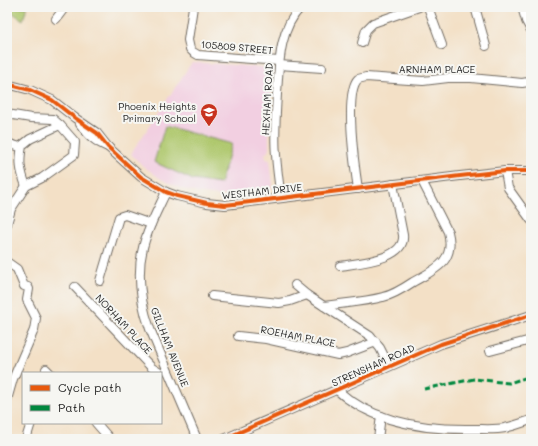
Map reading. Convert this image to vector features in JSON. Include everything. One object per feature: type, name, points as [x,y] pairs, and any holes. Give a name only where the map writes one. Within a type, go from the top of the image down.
[{"type":"street","points":[[56,19],[65,7]]},
{"type":"street","name":"105809 STREET","points":[[193,7],[188,40],[190,49],[193,52],[198,55],[279,63]]},
{"type":"street","name":"HEXHAM ROAD","points":[[281,198],[276,155],[275,124],[279,63],[288,26],[301,7]]},
{"type":"street","points":[[362,43],[366,30],[373,24],[419,7]]},
{"type":"street","points":[[428,7],[442,45]]},
{"type":"street","points":[[475,7],[486,46]]},
{"type":"street","points":[[522,7],[526,21],[531,30]]},
{"type":"street","points":[[279,63],[322,68]]},
{"type":"street","name":"ARNHAM PLACE","points":[[358,189],[352,134],[352,96],[354,85],[358,79],[366,77],[423,81],[456,78],[522,83],[528,82],[531,79]]},
{"type":"street","name":"WESTHAM DRIVE","points":[[7,84],[37,92],[52,100],[75,118],[90,138],[108,147],[141,176],[166,192],[207,203],[225,205],[505,171],[531,171]]},
{"type":"street","points":[[7,114],[31,118],[53,119],[75,142],[74,155],[42,178],[26,186],[11,209],[7,224]]},
{"type":"street","points":[[26,186],[22,175],[20,160],[22,146],[30,139],[60,125]]},
{"type":"street","points":[[7,143],[20,147],[22,146]]},
{"type":"street","points":[[505,171],[508,188],[531,220]]},
{"type":"street","points":[[324,306],[384,297],[437,269],[441,265],[446,258],[450,240],[448,232],[422,181]]},
{"type":"street","points":[[340,266],[382,259],[401,246],[404,240],[393,184]]},
{"type":"street","name":"GILLHAM AVENUE","points":[[166,192],[151,224],[141,254],[139,282],[140,295],[150,329],[198,439]]},
{"type":"street","name":"NORHAM PLACE","points":[[100,281],[119,217],[125,215],[151,224]]},
{"type":"street","points":[[7,262],[17,269],[24,286],[28,287],[29,290],[27,300],[36,318],[34,330],[13,379],[7,400]]},
{"type":"street","points":[[295,285],[307,295],[365,332],[376,342],[389,366]]},
{"type":"street","name":"NORHAM PLACE","points":[[75,287],[152,368],[158,372]]},
{"type":"street","points":[[212,296],[279,303],[307,295]]},
{"type":"street","name":"STRENSHAM ROAD","points":[[224,439],[389,366],[457,338],[531,315]]},
{"type":"street","name":"ROEHAM PLACE","points":[[238,336],[266,339],[338,355],[376,342]]},
{"type":"street","points":[[490,351],[531,340]]},
{"type":"street","name":"NORHAM PLACE","points":[[162,374],[170,377]]},
{"type":"street","points":[[337,390],[346,398],[381,416],[401,422],[457,430],[504,428],[531,420]]},
{"type":"street","points":[[378,439],[381,416]]},
{"type":"street","points":[[26,439],[31,424]]},
{"type":"street","points":[[97,424],[110,439]]},
{"type":"shaded area","name":"Phoenix Heights Primary School","points":[[192,62],[273,68],[269,114],[269,152],[265,153],[266,159],[270,160],[273,185],[269,191],[218,196],[198,193],[180,188],[161,179],[143,166],[131,154]]},
{"type":"green space","points":[[7,7],[27,7],[23,20],[7,9]]},
{"type":"green space","points":[[165,126],[232,144],[220,184],[193,180],[154,162]]},
{"type":"marked path","points":[[424,389],[474,379],[509,383],[531,376]]},
{"type":"cycle path","points":[[7,84],[30,90],[52,100],[97,133],[108,147],[141,177],[166,192],[207,203],[225,205],[460,176],[505,171],[531,171]]},
{"type":"cycle path","points":[[224,439],[441,344],[531,315]]},
{"type":"place","name":"Phoenix Heights Primary School","points":[[209,127]]}]
